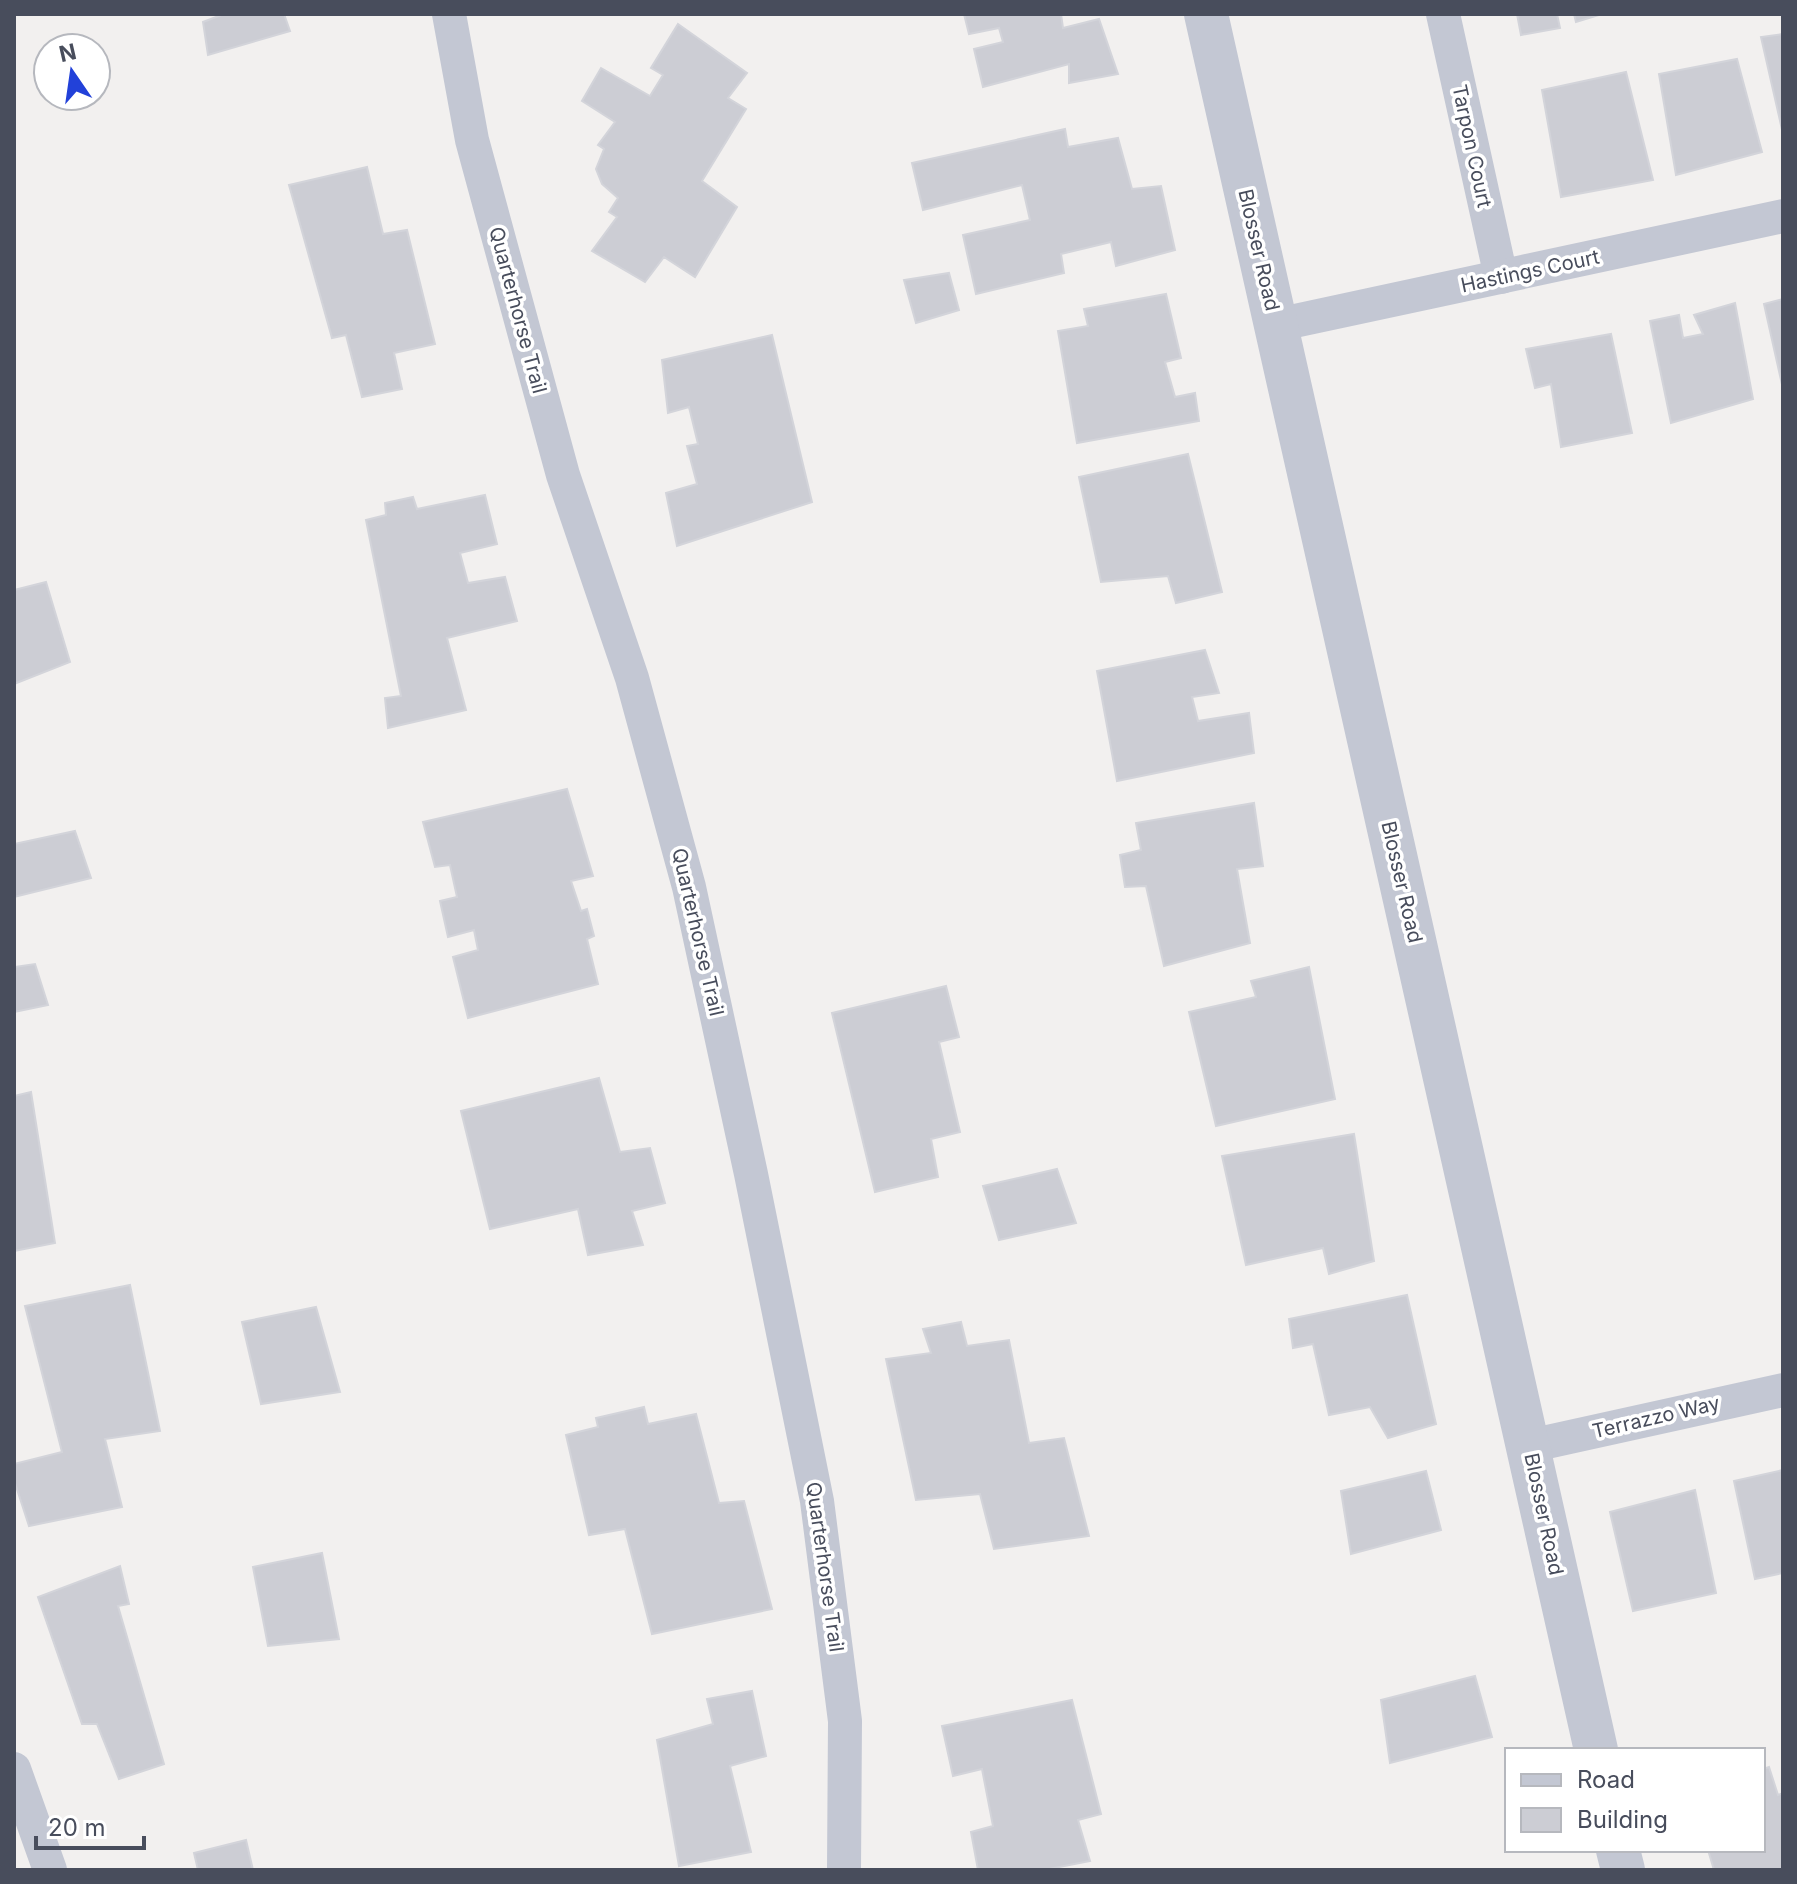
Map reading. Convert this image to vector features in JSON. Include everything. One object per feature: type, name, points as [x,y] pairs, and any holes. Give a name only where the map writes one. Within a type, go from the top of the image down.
[{"type":"street","name":"Quarterhorse Trail","points":[[449,14],[472,140],[559,460],[632,678],[689,887],[751,1174],[817,1501],[845,1721],[844,1870]]},
{"type":"street","name":"Blosser Road","points":[[1206,14],[1596,1748]]},
{"type":"street","name":"Tarpon Court","points":[[1443,14],[1501,277]]},
{"type":"street","name":"Hastings Court","points":[[1276,325],[1783,216]]},
{"type":"street","name":"Terrazzo Way","points":[[1529,1446],[1783,1390]]},
{"type":"street","points":[[14,1769],[50,1870]]},
{"type":"building","points":[[224,14],[284,14],[290,31],[208,55],[203,22]]},
{"type":"building","points":[[964,14],[1061,14],[1063,28],[1099,19],[1118,74],[1069,83],[1069,64],[983,87],[974,49],[1003,42],[999,28],[969,34]]},
{"type":"building","points":[[1517,14],[1557,14],[1560,28],[1521,35]]},
{"type":"building","points":[[1574,14],[1602,14],[1576,22]]},
{"type":"building","points":[[678,24],[747,73],[728,98],[746,109],[702,181],[737,207],[695,277],[664,257],[645,282],[592,251],[617,217],[609,212],[618,198],[602,184],[596,169],[604,149],[598,145],[615,122],[582,101],[601,68],[650,96],[663,75],[651,68]]},
{"type":"building","points":[[1783,34],[1783,134],[1761,37]]},
{"type":"building","points":[[1737,59],[1762,152],[1676,175],[1659,74]]},
{"type":"building","points":[[1626,72],[1653,180],[1561,197],[1542,90]]},
{"type":"building","points":[[1065,129],[1068,147],[1118,138],[1132,189],[1161,186],[1175,250],[1116,266],[1111,242],[1061,254],[1064,273],[976,294],[963,235],[1030,220],[1022,185],[923,210],[912,163]]},
{"type":"building","points":[[367,167],[383,234],[407,230],[435,344],[394,353],[402,389],[362,397],[346,335],[332,338],[289,185]]},
{"type":"building","points":[[949,273],[959,310],[916,323],[904,280]]},
{"type":"building","points":[[1166,294],[1181,358],[1165,362],[1175,397],[1195,393],[1199,421],[1077,443],[1058,331],[1088,326],[1084,309]]},
{"type":"building","points":[[1783,299],[1783,389],[1764,304]]},
{"type":"building","points":[[1735,303],[1753,399],[1671,423],[1650,321],[1679,315],[1683,338],[1703,334],[1694,315]]},
{"type":"building","points":[[1611,334],[1632,433],[1561,447],[1551,384],[1535,388],[1526,349]]},
{"type":"building","points":[[772,335],[812,502],[677,546],[666,493],[697,484],[687,446],[698,444],[689,407],[668,413],[662,360]]},
{"type":"building","points":[[1188,454],[1222,592],[1176,603],[1168,576],[1101,582],[1079,477]]},
{"type":"building","points":[[485,495],[497,544],[460,553],[468,583],[505,577],[517,621],[447,638],[466,710],[388,728],[385,698],[401,696],[366,520],[386,515],[385,503],[413,497],[417,509]]},
{"type":"building","points":[[46,582],[70,662],[14,684],[14,590]]},
{"type":"building","points":[[1205,650],[1219,693],[1192,697],[1198,721],[1249,713],[1254,753],[1117,781],[1097,671]]},
{"type":"building","points":[[567,789],[593,876],[571,881],[581,911],[587,909],[594,936],[587,939],[598,984],[468,1018],[453,957],[478,950],[474,930],[448,937],[440,901],[457,897],[450,865],[435,867],[423,822]]},
{"type":"building","points":[[1254,803],[1263,866],[1237,869],[1250,943],[1164,966],[1146,886],[1125,887],[1120,855],[1141,850],[1136,823]]},
{"type":"building","points":[[75,831],[91,878],[14,897],[14,844]]},
{"type":"building","points":[[35,964],[48,1005],[14,1012],[14,967]]},
{"type":"building","points":[[1309,967],[1335,1099],[1216,1126],[1189,1012],[1256,997],[1251,981]]},
{"type":"building","points":[[946,986],[959,1037],[939,1042],[960,1132],[931,1139],[938,1177],[875,1192],[832,1013]]},
{"type":"building","points":[[599,1078],[620,1152],[650,1148],[665,1203],[632,1211],[643,1245],[588,1255],[578,1209],[490,1229],[461,1111]]},
{"type":"building","points":[[31,1092],[55,1243],[14,1251],[14,1096]]},
{"type":"building","points":[[1354,1134],[1374,1261],[1329,1274],[1323,1248],[1246,1265],[1222,1156]]},
{"type":"building","points":[[1057,1169],[1076,1223],[999,1240],[983,1186]]},
{"type":"building","points":[[130,1285],[160,1431],[105,1439],[122,1507],[29,1526],[14,1480],[14,1464],[62,1452],[25,1306]]},
{"type":"building","points":[[1407,1295],[1436,1424],[1388,1438],[1370,1407],[1329,1415],[1313,1344],[1293,1348],[1289,1319]]},
{"type":"building","points":[[316,1307],[340,1392],[261,1404],[242,1322]]},
{"type":"building","points":[[961,1322],[967,1346],[1009,1340],[1029,1443],[1064,1438],[1089,1536],[994,1549],[980,1494],[916,1500],[886,1359],[931,1353],[923,1329]]},
{"type":"building","points":[[644,1407],[648,1424],[696,1414],[719,1503],[744,1501],[772,1609],[652,1634],[625,1529],[589,1535],[566,1435],[598,1427],[596,1418]]},
{"type":"building","points":[[1783,1470],[1783,1573],[1755,1579],[1734,1481]]},
{"type":"building","points":[[1426,1471],[1441,1530],[1351,1554],[1341,1491]]},
{"type":"building","points":[[1695,1490],[1716,1593],[1633,1611],[1610,1512]]},
{"type":"building","points":[[322,1553],[339,1639],[268,1646],[253,1567]]},
{"type":"building","points":[[120,1566],[129,1604],[118,1606],[164,1764],[119,1779],[97,1724],[82,1724],[38,1597]]},
{"type":"building","points":[[1475,1676],[1492,1737],[1390,1763],[1381,1700]]},
{"type":"building","points":[[752,1691],[766,1756],[730,1766],[751,1852],[679,1866],[657,1740],[713,1724],[707,1699]]},
{"type":"building","points":[[1072,1700],[1101,1814],[1078,1820],[1090,1861],[1044,1870],[978,1870],[971,1832],[993,1826],[982,1769],[953,1776],[942,1726]]},
{"type":"building","points":[[1769,1767],[1778,1795],[1783,1793],[1783,1870],[1714,1870],[1709,1852],[1765,1852],[1765,1768]]},
{"type":"building","points":[[246,1840],[253,1870],[198,1870],[194,1853]]}]
